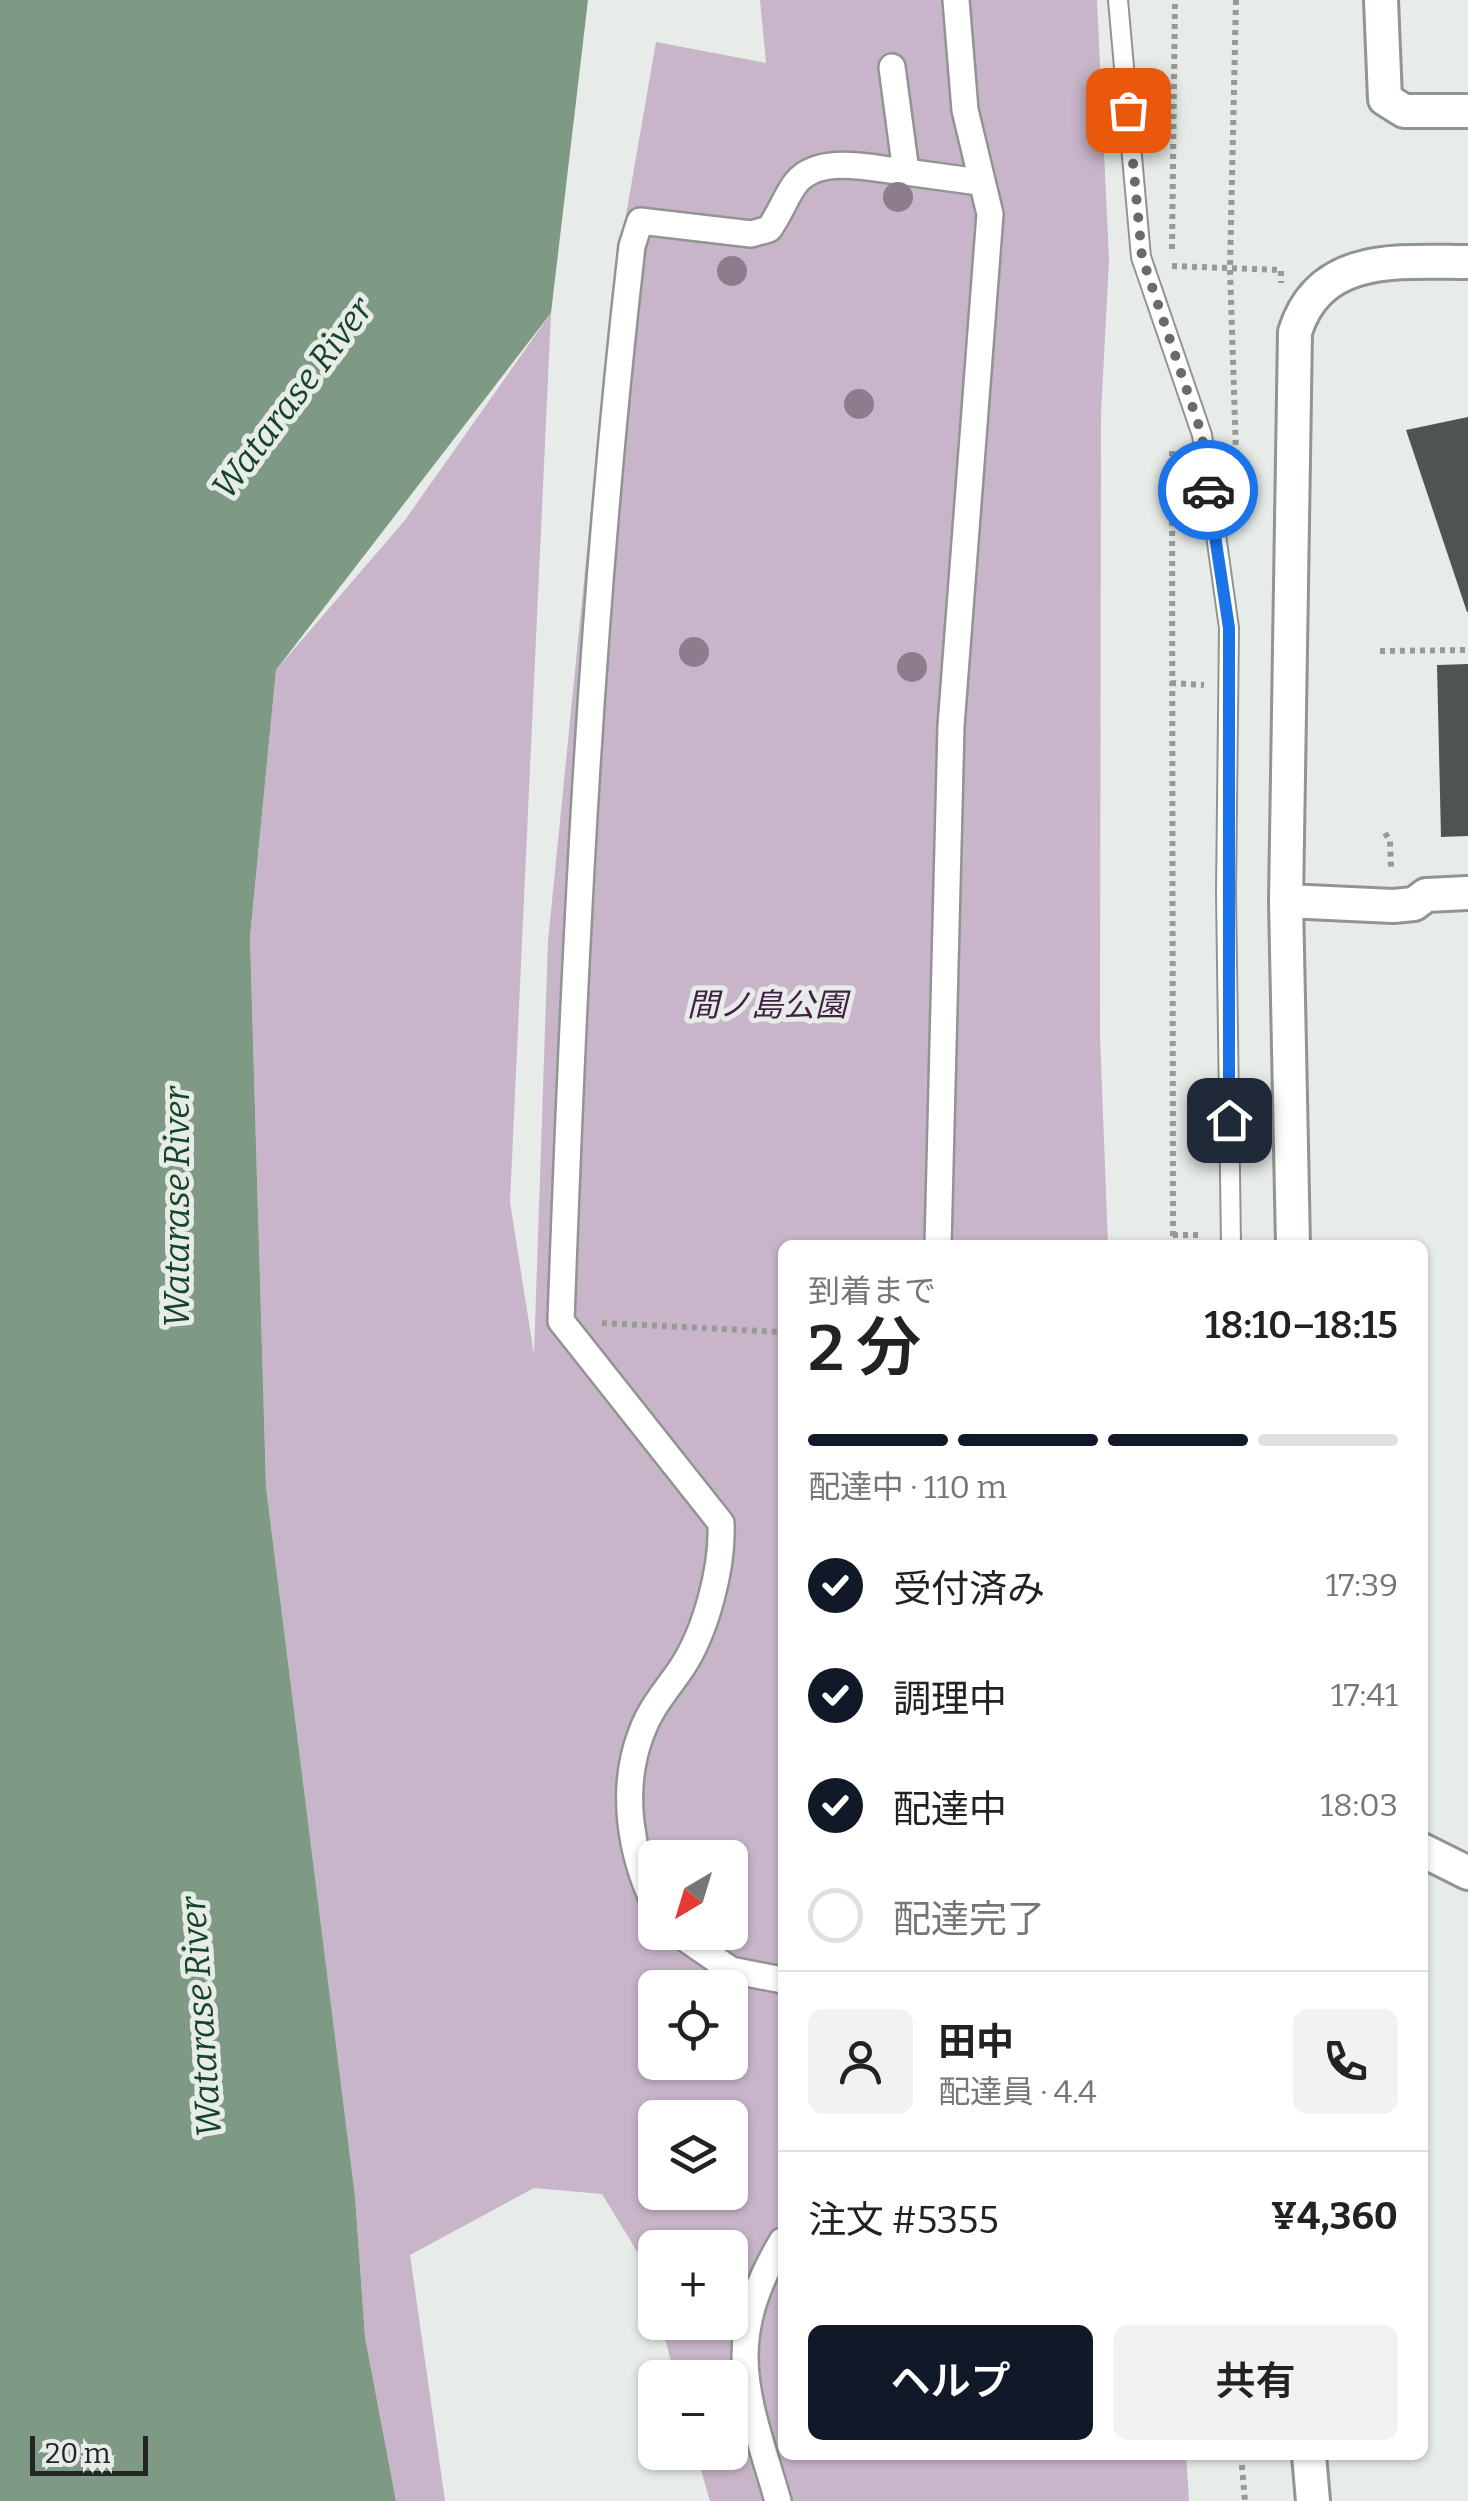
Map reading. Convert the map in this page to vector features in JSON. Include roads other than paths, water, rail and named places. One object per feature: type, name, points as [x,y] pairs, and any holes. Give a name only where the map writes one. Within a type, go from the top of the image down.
[{"type":"street","points":[[938,1240],[950,726],[990,214],[965,110],[956,0]]},
{"type":"street","points":[[1381,0],[1385,99],[1404,111],[1468,111]]},
{"type":"street","points":[[892,67],[906,172]]},
{"type":"street","points":[[638,1862],[633,1840],[632,1768],[640,1734],[658,1698],[698,1638],[722,1543],[721,1523],[561,1320],[571,1056],[610,434],[632,246],[640,222],[751,234],[769,228],[793,186],[808,173],[830,165],[980,182]]},
{"type":"street","points":[[1294,1240],[1286,901],[1296,332],[1302,310],[1346,272],[1377,263],[1468,262]]},
{"type":"street","points":[[1286,901],[1394,906],[1414,904],[1426,895],[1468,893]]},
{"type":"street","points":[[1428,1853],[1468,1873]]},
{"type":"street","points":[[703,1950],[732,1970],[778,1979]]},
{"type":"street","points":[[778,2248],[756,2290],[747,2318],[742,2366],[778,2501]]},
{"type":"street","points":[[1309,2460],[1312,2501]]},
{"type":"lane","points":[[1118,0],[1142,257],[1202,435],[1229,628],[1226,893],[1231,1240]]},
{"type":"water","name":"Watarase River","points":[[0,0],[588,0],[551,313],[276,670],[250,937],[266,1487],[355,2196],[365,2337],[396,2501],[0,2501]]},
{"type":"park label","name":"間ノ島公園","points":[[767,1005]]}]
